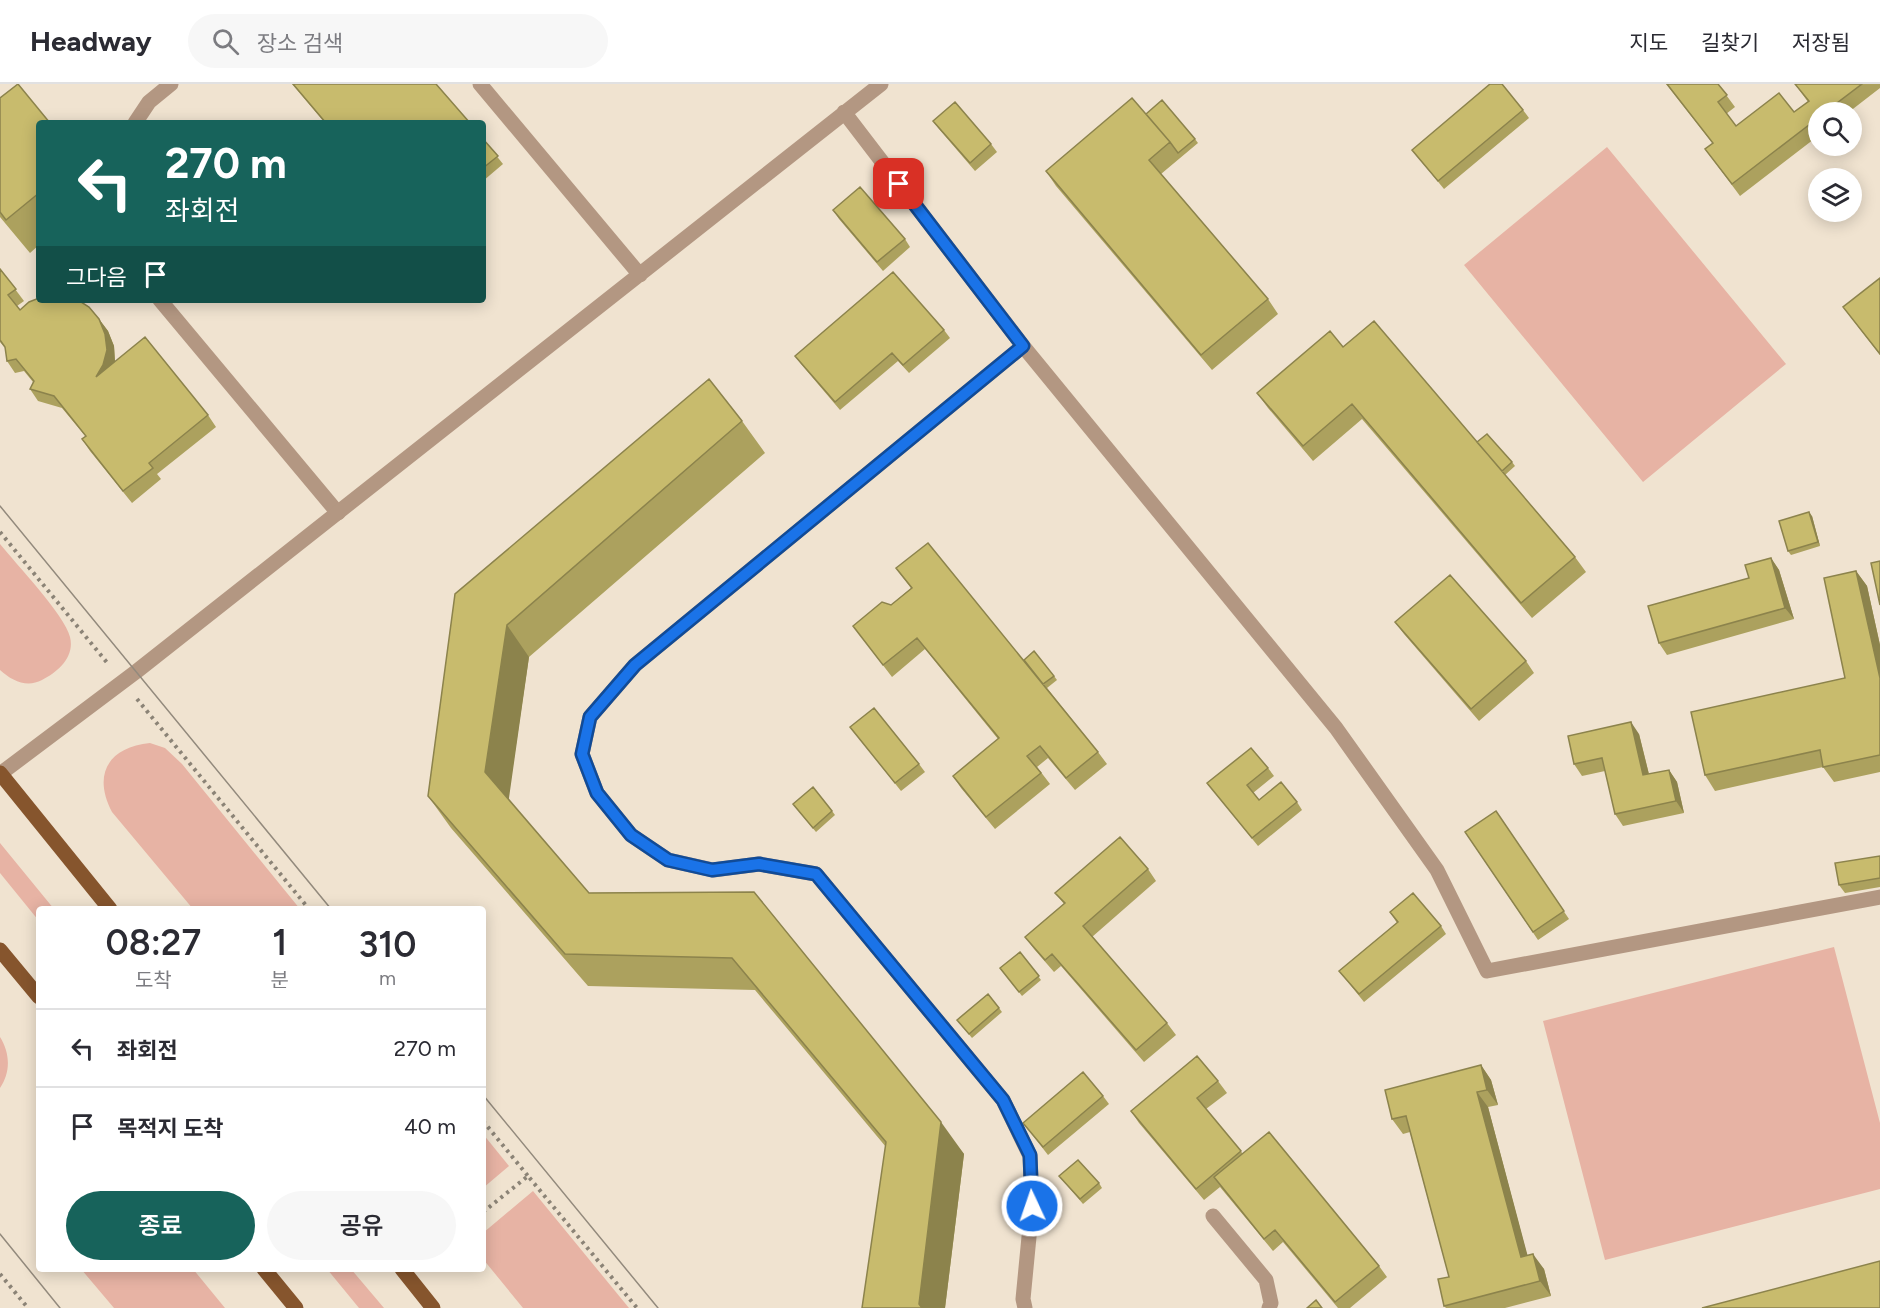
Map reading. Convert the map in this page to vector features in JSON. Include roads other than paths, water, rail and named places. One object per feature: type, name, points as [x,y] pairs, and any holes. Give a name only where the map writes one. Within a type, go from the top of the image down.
[{"type":"main road","points":[[0,773],[108,906]]},
{"type":"main road","points":[[0,950],[36,993]]},
{"type":"main road","points":[[266,1272],[296,1308]]},
{"type":"main road","points":[[404,1272],[433,1308]]},
{"type":"street","points":[[137,120],[149,102],[171,84]]},
{"type":"street","points":[[480,84],[640,275]]},
{"type":"street","points":[[0,773],[338,513],[881,84]]},
{"type":"street","points":[[844,112],[1023,346],[1336,728],[1437,870],[1487,971],[1880,897]]},
{"type":"street","points":[[163,303],[338,513]]},
{"type":"street","points":[[1023,346],[635,665],[590,717],[582,754],[597,793],[631,835],[668,860],[712,870],[759,864],[816,874],[1003,1100],[1030,1155],[1032,1206],[1023,1299],[1025,1308]]},
{"type":"street","points":[[1213,1216],[1266,1280],[1271,1303],[1269,1308]]},
{"type":"tram line","points":[[0,506],[329,906]]},
{"type":"tram line","points":[[486,1099],[658,1308]]},
{"type":"tram line","points":[[0,1234],[60,1308]]}]
